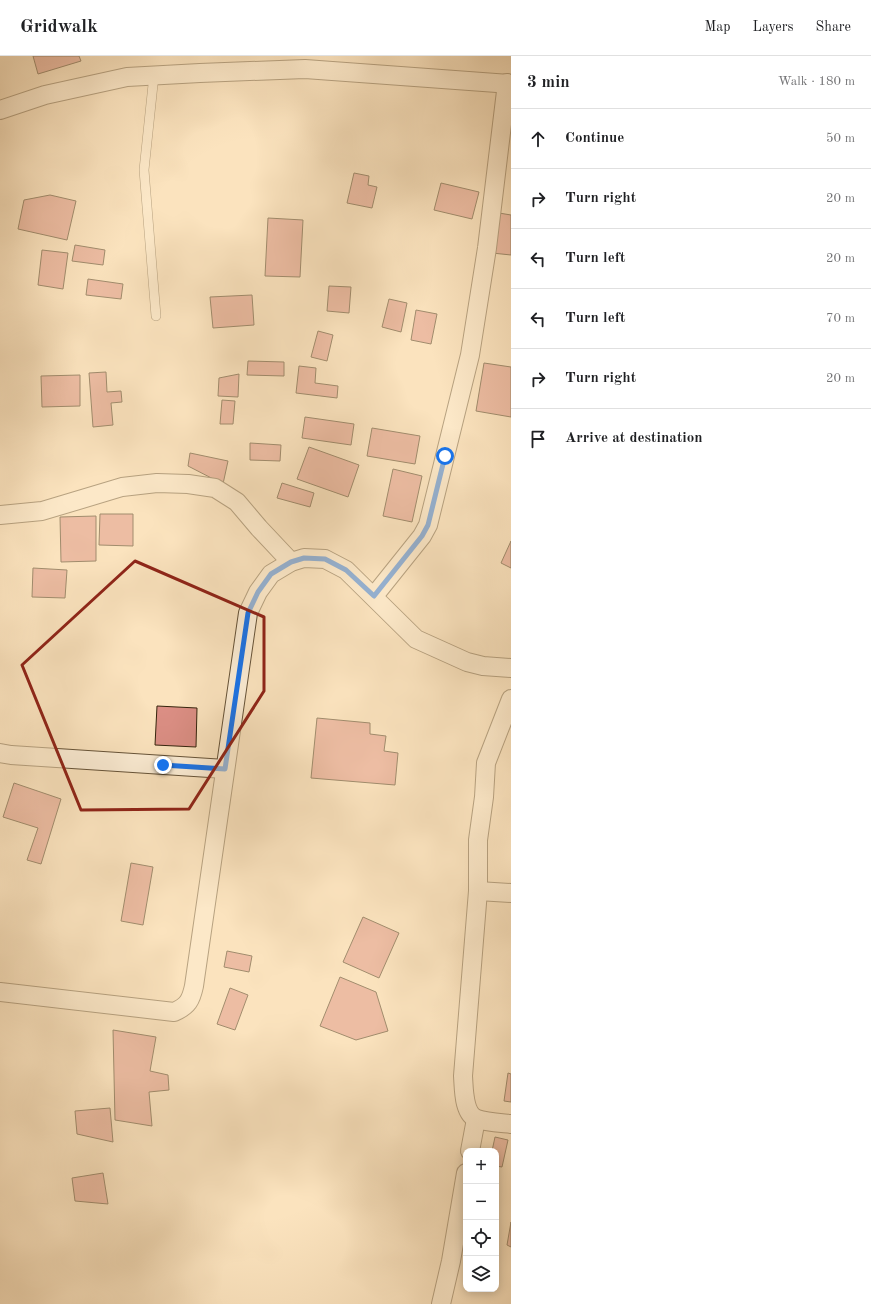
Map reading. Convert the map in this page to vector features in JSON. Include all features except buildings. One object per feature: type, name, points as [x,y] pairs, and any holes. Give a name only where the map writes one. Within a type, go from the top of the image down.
[{"type":"street","points":[[0,110],[45,95],[127,77],[200,72],[305,70],[509,83],[487,248],[470,355],[428,525],[422,536],[374,596]]},
{"type":"street","points":[[0,515],[42,511],[122,487],[157,483],[188,484],[215,488],[237,502],[291,562]]},
{"type":"street","points":[[0,992],[174,1012],[187,1005],[192,996],[194,986],[248,613],[258,592],[271,574],[291,562],[304,558],[325,559],[346,570],[416,639],[467,662],[483,666],[511,668]]},
{"type":"street","points":[[511,699],[486,763],[484,797],[478,840],[478,891],[463,1076],[465,1102],[468,1111],[476,1119],[511,1124]]},
{"type":"street","points":[[0,753],[225,769]]},
{"type":"street","points":[[478,891],[511,893]]},
{"type":"street","points":[[471,1148],[476,1119]]},
{"type":"street","points":[[441,1304],[451,1262],[464,1184]]},
{"type":"lane","points":[[154,75],[144,170],[156,316]]},
{"type":"highlighted area","points":[[135,561],[264,617],[264,691],[189,809],[81,810],[22,665]]},
{"type":"route","points":[[163,765],[225,769],[248,613],[258,592],[271,574],[291,562],[304,558],[325,559],[346,570],[374,596],[422,536],[428,525],[445,456]]}]
